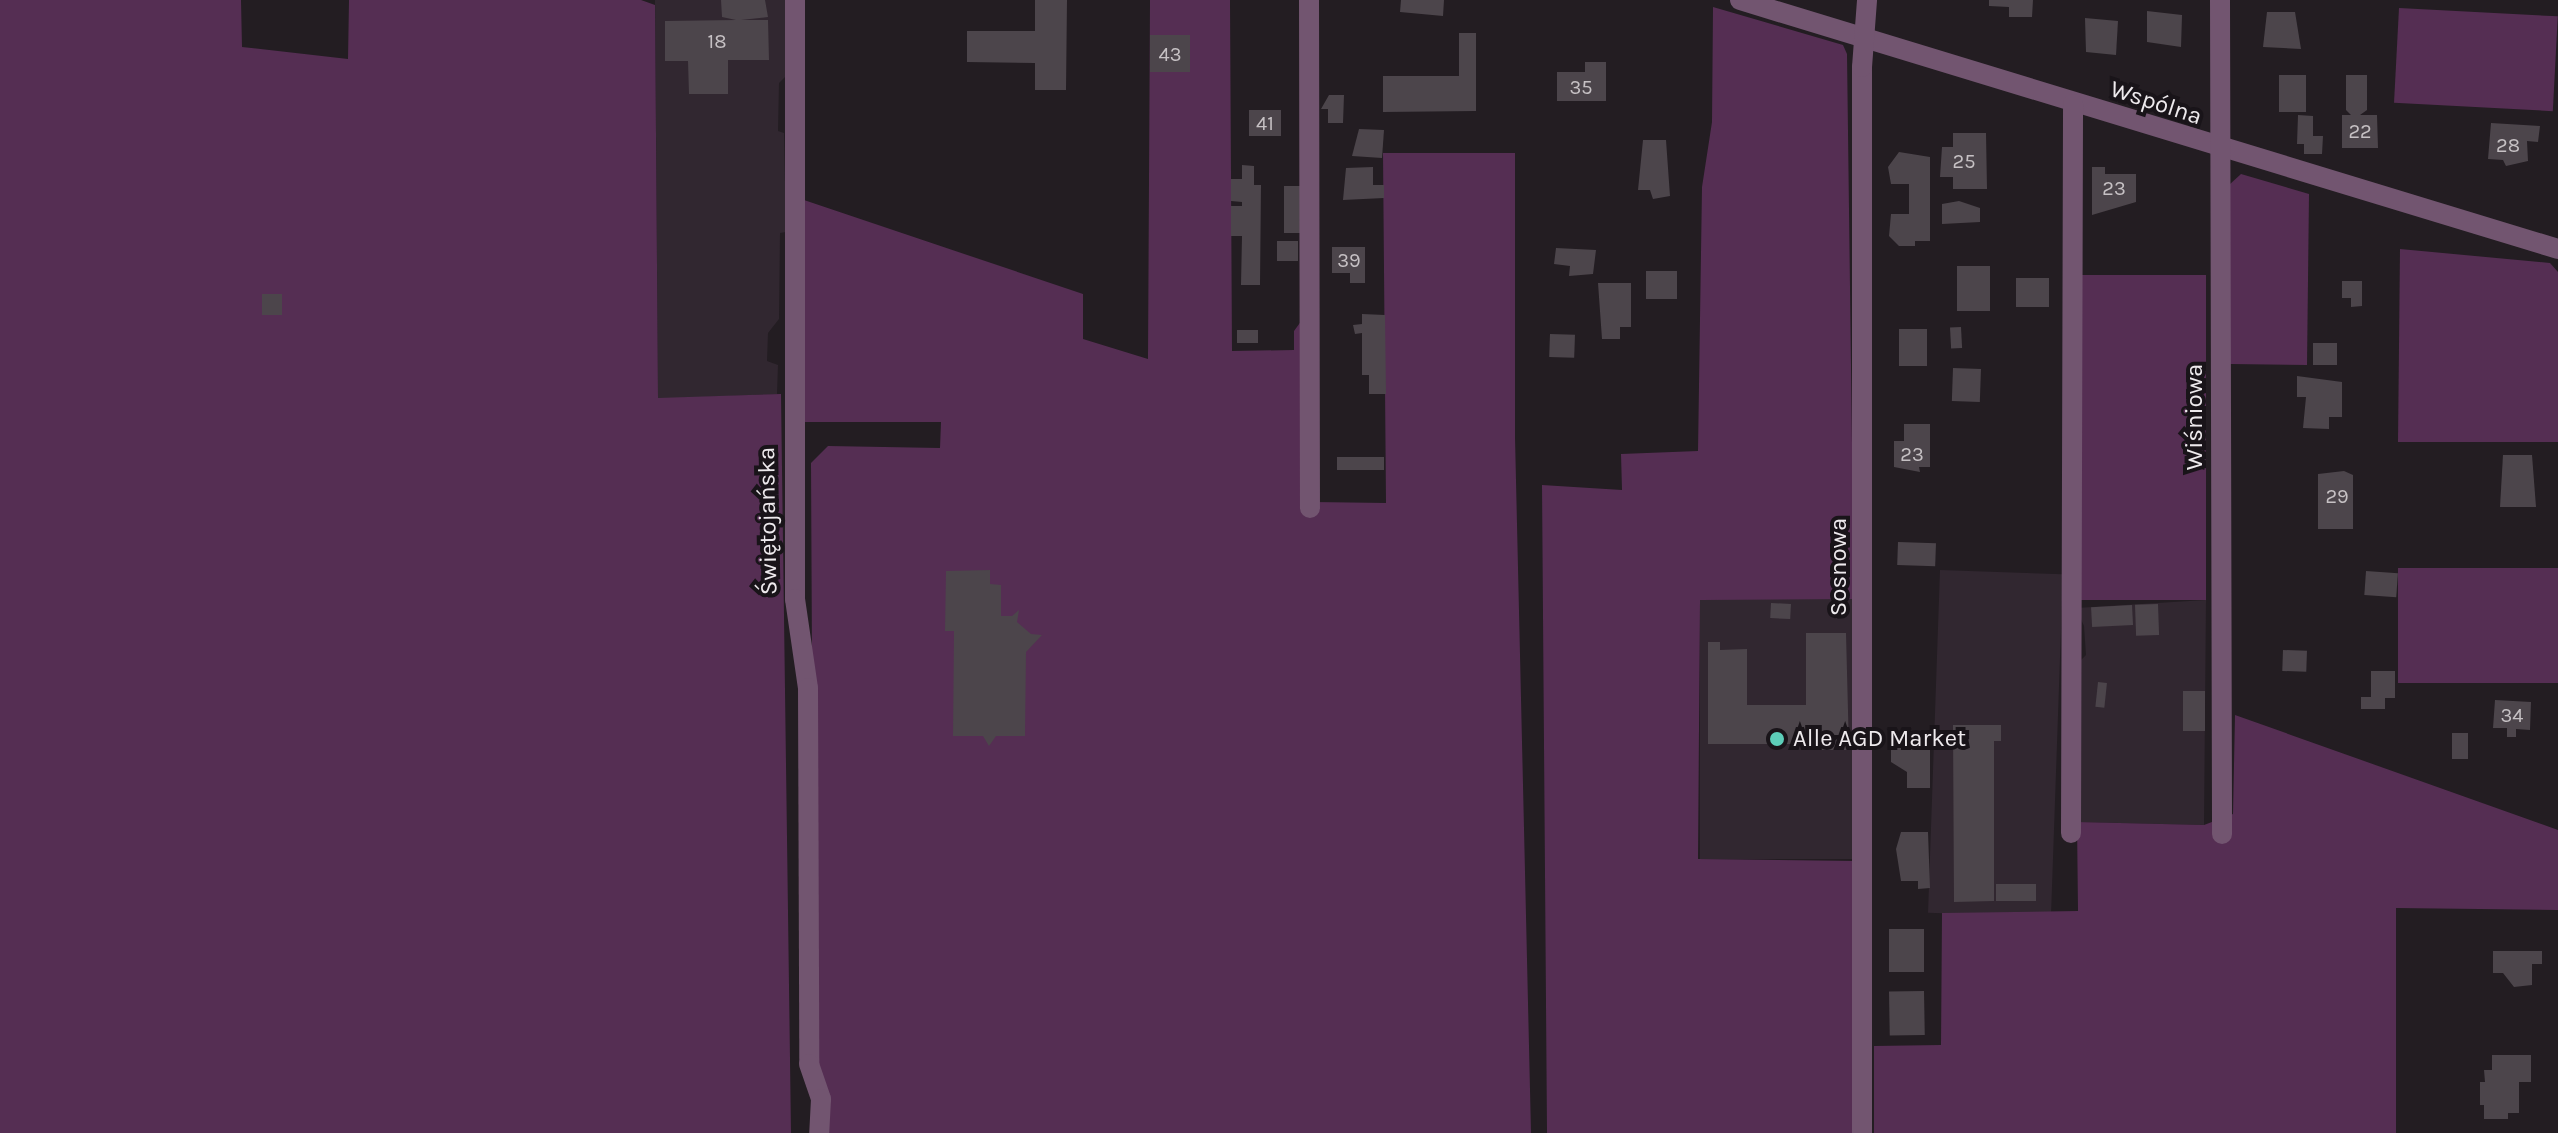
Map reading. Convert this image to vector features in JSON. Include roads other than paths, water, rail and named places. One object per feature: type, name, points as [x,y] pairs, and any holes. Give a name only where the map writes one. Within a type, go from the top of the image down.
[{"type":"street","name":"Świętojańska","points":[[795,0],[792,429],[795,599],[808,688],[809,1064],[821,1099],[819,1133]]},
{"type":"street","points":[[1309,0],[1310,508]]},
{"type":"street","name":"Wspólna","points":[[1740,0],[2221,150],[2558,249]]},
{"type":"street","name":"Sosnowa","points":[[1862,1133],[1866,898],[1862,67],[1867,0]]},
{"type":"street","name":"Wiśniowa","points":[[2220,0],[2222,834]]},
{"type":"street","points":[[2071,833],[2073,104]]},
{"type":"place","name":"Alle AGD Market","points":[[1777,739]]}]
